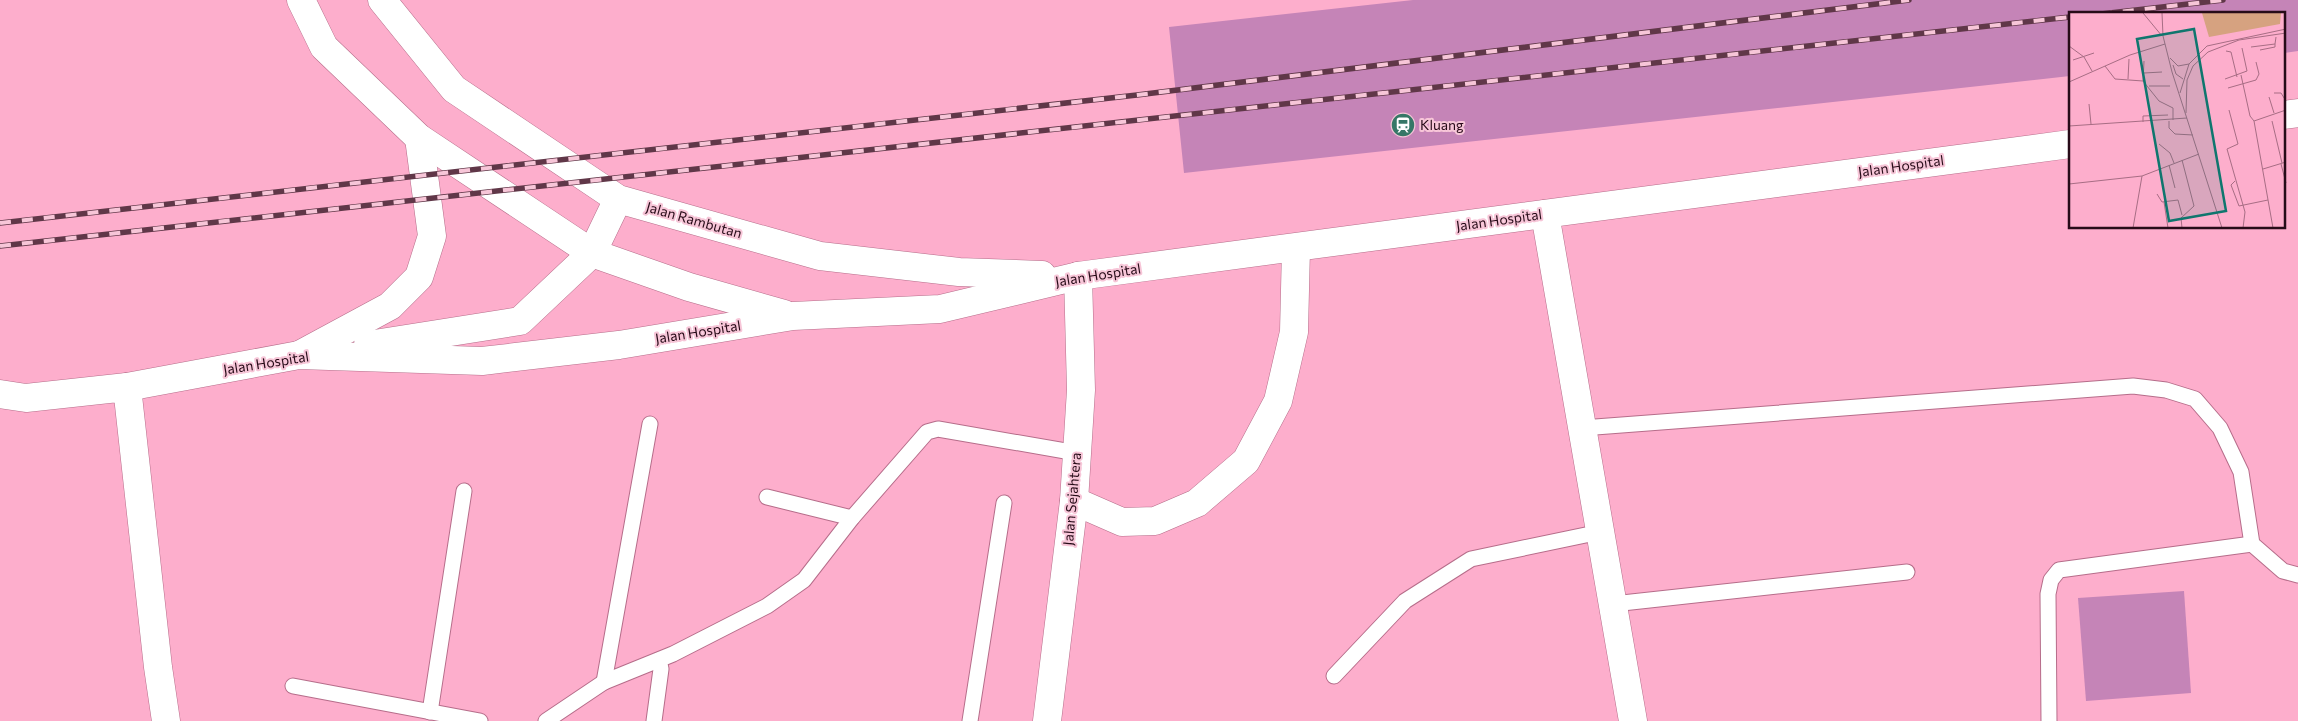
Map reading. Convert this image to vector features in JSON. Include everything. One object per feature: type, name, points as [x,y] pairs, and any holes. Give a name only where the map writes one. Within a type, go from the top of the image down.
[{"type":"street","points":[[301,0],[324,47],[419,138],[592,253],[689,287],[793,316]]},
{"type":"street","name":"Jalan Rambutan","points":[[382,0],[454,89],[618,199],[820,256],[959,272],[1078,276]]},
{"type":"street","points":[[299,355],[390,306],[419,277],[432,236],[419,138]]},
{"type":"street","name":"Jalan Hospital","points":[[13,396],[127,387],[299,355],[482,361],[619,345],[793,316],[940,309],[1078,276],[2069,144]]},
{"type":"street","points":[[299,355],[520,321],[592,253],[618,199]]},
{"type":"street","points":[[1545,214],[1633,721]]},
{"type":"street","points":[[1074,501],[1122,522],[1155,521],[1197,502],[1246,461],[1278,401],[1294,332],[1296,248]]},
{"type":"street","name":"Jalan Sejahtera","points":[[1046,721],[1074,501],[1081,390],[1078,276]]},
{"type":"street","points":[[127,387],[158,667],[166,721]]},
{"type":"street","points":[[0,411],[13,396]]},
{"type":"lane","points":[[1582,428],[2133,386],[2166,390],[2195,399],[2220,428],[2241,472],[2252,544],[2284,571],[2298,575]]},
{"type":"lane","points":[[604,682],[650,424]]},
{"type":"lane","points":[[546,721],[604,682],[659,660],[767,606],[804,580],[852,518],[927,432],[938,429],[1077,453]]},
{"type":"lane","points":[[430,712],[464,491]]},
{"type":"lane","points":[[767,498],[852,518]]},
{"type":"lane","points":[[970,721],[1004,503]]},
{"type":"lane","points":[[1334,676],[1406,601],[1471,559],[1600,532]]},
{"type":"lane","points":[[2049,721],[2048,594],[2051,580],[2059,570],[2252,544]]},
{"type":"lane","points":[[1612,604],[1907,572]]},
{"type":"lane","points":[[654,721],[661,669],[659,660]]},
{"type":"lane","points":[[293,686],[480,721]]},
{"type":"building","name":"Kluang","points":[[1413,0],[2298,0],[2298,51],[2286,53],[2286,12],[2069,12],[2069,76],[1184,173],[1169,27]]},
{"type":"building","points":[[2184,591],[2191,693],[2086,701],[2078,598]]},
{"type":"railway","points":[[0,223],[1137,95],[1909,0]]},
{"type":"railway","points":[[2118,12],[2223,0]]},
{"type":"railway","points":[[0,246],[2069,17]]},
{"type":"place","name":"Kluang","points":[[1403,125]]}]
